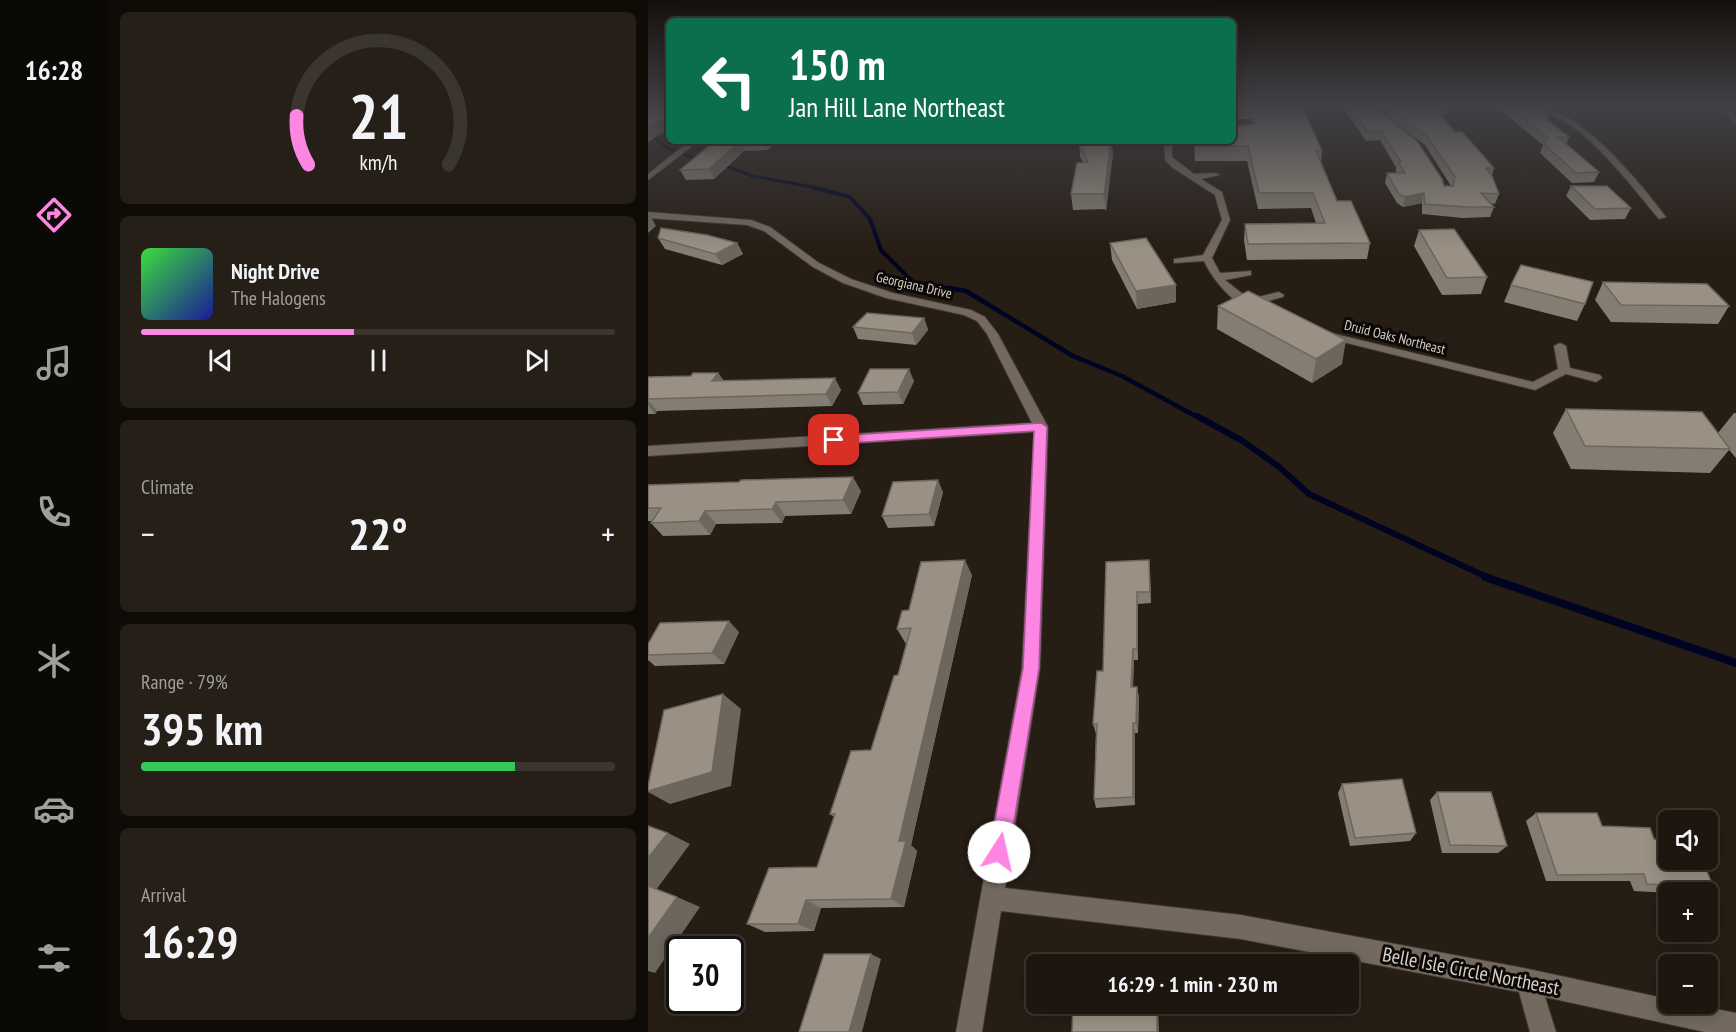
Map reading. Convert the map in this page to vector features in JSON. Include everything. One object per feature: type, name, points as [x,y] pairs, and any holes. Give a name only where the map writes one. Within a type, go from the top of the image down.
[{"type":"street","points":[[648,178],[678,154]]},
{"type":"street","points":[[1168,154],[1168,158],[1176,166],[1192,177],[1218,189],[1224,204],[1226,220],[1208,258],[1217,278],[1232,293],[1270,315]]},
{"type":"street","points":[[1606,154],[1662,217]]},
{"type":"street","points":[[1192,177],[1216,175]]},
{"type":"street","name":"Georgiana Drive","points":[[648,215],[748,222],[767,230],[816,265],[848,281],[890,296],[968,312],[981,319],[992,334],[1041,427]]},
{"type":"street","points":[[1177,261],[1208,258]]},
{"type":"street","points":[[1217,278],[1247,273]]},
{"type":"street","points":[[1248,303],[1279,295]]},
{"type":"street","name":"Druid Oaks Northeast","points":[[1317,333],[1535,386],[1564,370]]},
{"type":"street","points":[[1386,350],[1388,337]]},
{"type":"street","points":[[1560,346],[1564,370],[1596,378]]},
{"type":"street","points":[[648,451],[1041,427],[1031,668],[969,1032]]},
{"type":"street","name":"Belle Isle Circle Northeast","points":[[991,898],[1241,927],[1528,981],[1736,1026]]},
{"type":"street","points":[[1528,981],[1542,1032]]},
{"type":"building","points":[[699,154],[725,154],[709,169],[680,170]]},
{"type":"building","points":[[1084,154],[1109,154],[1104,196],[1103,194],[1071,194],[1077,163],[1088,162]]},
{"type":"building","points":[[1250,154],[1317,154],[1337,201],[1351,201],[1370,243],[1248,244],[1245,224],[1325,223],[1313,193],[1259,193]]},
{"type":"building","points":[[1396,154],[1426,154],[1444,186],[1453,186],[1455,177],[1439,154],[1482,154],[1494,168],[1486,168],[1499,194],[1481,193],[1494,207],[1425,204],[1424,193],[1405,197],[1399,194],[1387,173],[1405,173],[1398,162],[1401,162]]},
{"type":"building","points":[[1555,154],[1578,154],[1599,172],[1576,173]]},
{"type":"building","points":[[1571,186],[1607,186],[1631,208],[1595,209]]},
{"type":"building","points":[[661,228],[707,235],[737,243],[715,254],[658,238]]},
{"type":"building","points":[[1454,229],[1487,277],[1447,278],[1419,230]]},
{"type":"building","points":[[1146,238],[1176,285],[1136,291],[1110,243]]},
{"type":"building","points":[[1521,265],[1593,282],[1585,304],[1511,285]]},
{"type":"building","points":[[1603,282],[1707,284],[1729,306],[1621,305]]},
{"type":"building","points":[[1248,291],[1346,340],[1316,359],[1218,306]]},
{"type":"building","points":[[867,313],[924,318],[912,333],[853,327]]},
{"type":"building","points":[[870,369],[909,369],[898,392],[858,393]]},
{"type":"building","points":[[693,373],[718,373],[712,381],[835,378],[826,394],[648,399],[648,377],[691,376]]},
{"type":"building","points":[[1566,409],[1702,412],[1730,449],[1585,446]]},
{"type":"building","points":[[853,477],[843,500],[776,502],[772,509],[705,511],[699,521],[651,523],[661,508],[648,508],[648,485]]},
{"type":"building","points":[[938,480],[929,514],[882,516],[893,482]]},
{"type":"building","points":[[965,560],[899,841],[906,841],[891,899],[806,900],[798,924],[747,924],[769,868],[817,867],[835,814],[830,814],[851,751],[871,750],[894,676],[898,675],[911,628],[897,629],[902,611],[909,610],[921,562]]},
{"type":"building","points":[[1149,560],[1150,592],[1137,592],[1137,649],[1133,649],[1131,687],[1137,687],[1136,723],[1133,723],[1133,797],[1094,799],[1097,724],[1093,724],[1097,671],[1103,671],[1106,562]]},
{"type":"building","points":[[729,621],[712,653],[648,655],[648,644],[660,623]]},
{"type":"building","points":[[723,694],[712,772],[648,791],[664,710]]},
{"type":"building","points":[[1402,779],[1416,833],[1355,838],[1342,784]]},
{"type":"building","points":[[1437,792],[1491,792],[1507,846],[1450,845]]},
{"type":"building","points":[[1536,813],[1597,813],[1602,826],[1650,828],[1654,839],[1658,839],[1658,870],[1706,870],[1711,882],[1658,882],[1658,885],[1647,884],[1644,874],[1557,875]]},
{"type":"building","points":[[648,826],[668,833],[648,858]]},
{"type":"building","points":[[648,886],[677,897],[648,938]]},
{"type":"building","points":[[824,954],[871,954],[849,1032],[799,1032]]},
{"type":"building","points":[[1073,1014],[1157,1014],[1157,1032],[1072,1032]]},
{"type":"waterway","points":[[684,154],[703,159]]},
{"type":"waterway","points":[[721,164],[752,176],[818,188]]},
{"type":"waterway","points":[[812,187],[850,197],[870,219],[881,250],[913,282],[959,290]]},
{"type":"waterway","points":[[950,288],[966,291],[1073,356],[1122,376],[1199,418]]},
{"type":"waterway","points":[[1197,416],[1241,440],[1278,466],[1309,494],[1489,578]]},
{"type":"waterway","points":[[1485,577],[1736,663]]},
{"type":"route","points":[[834,440],[1041,427],[1031,668],[999,852]]}]
